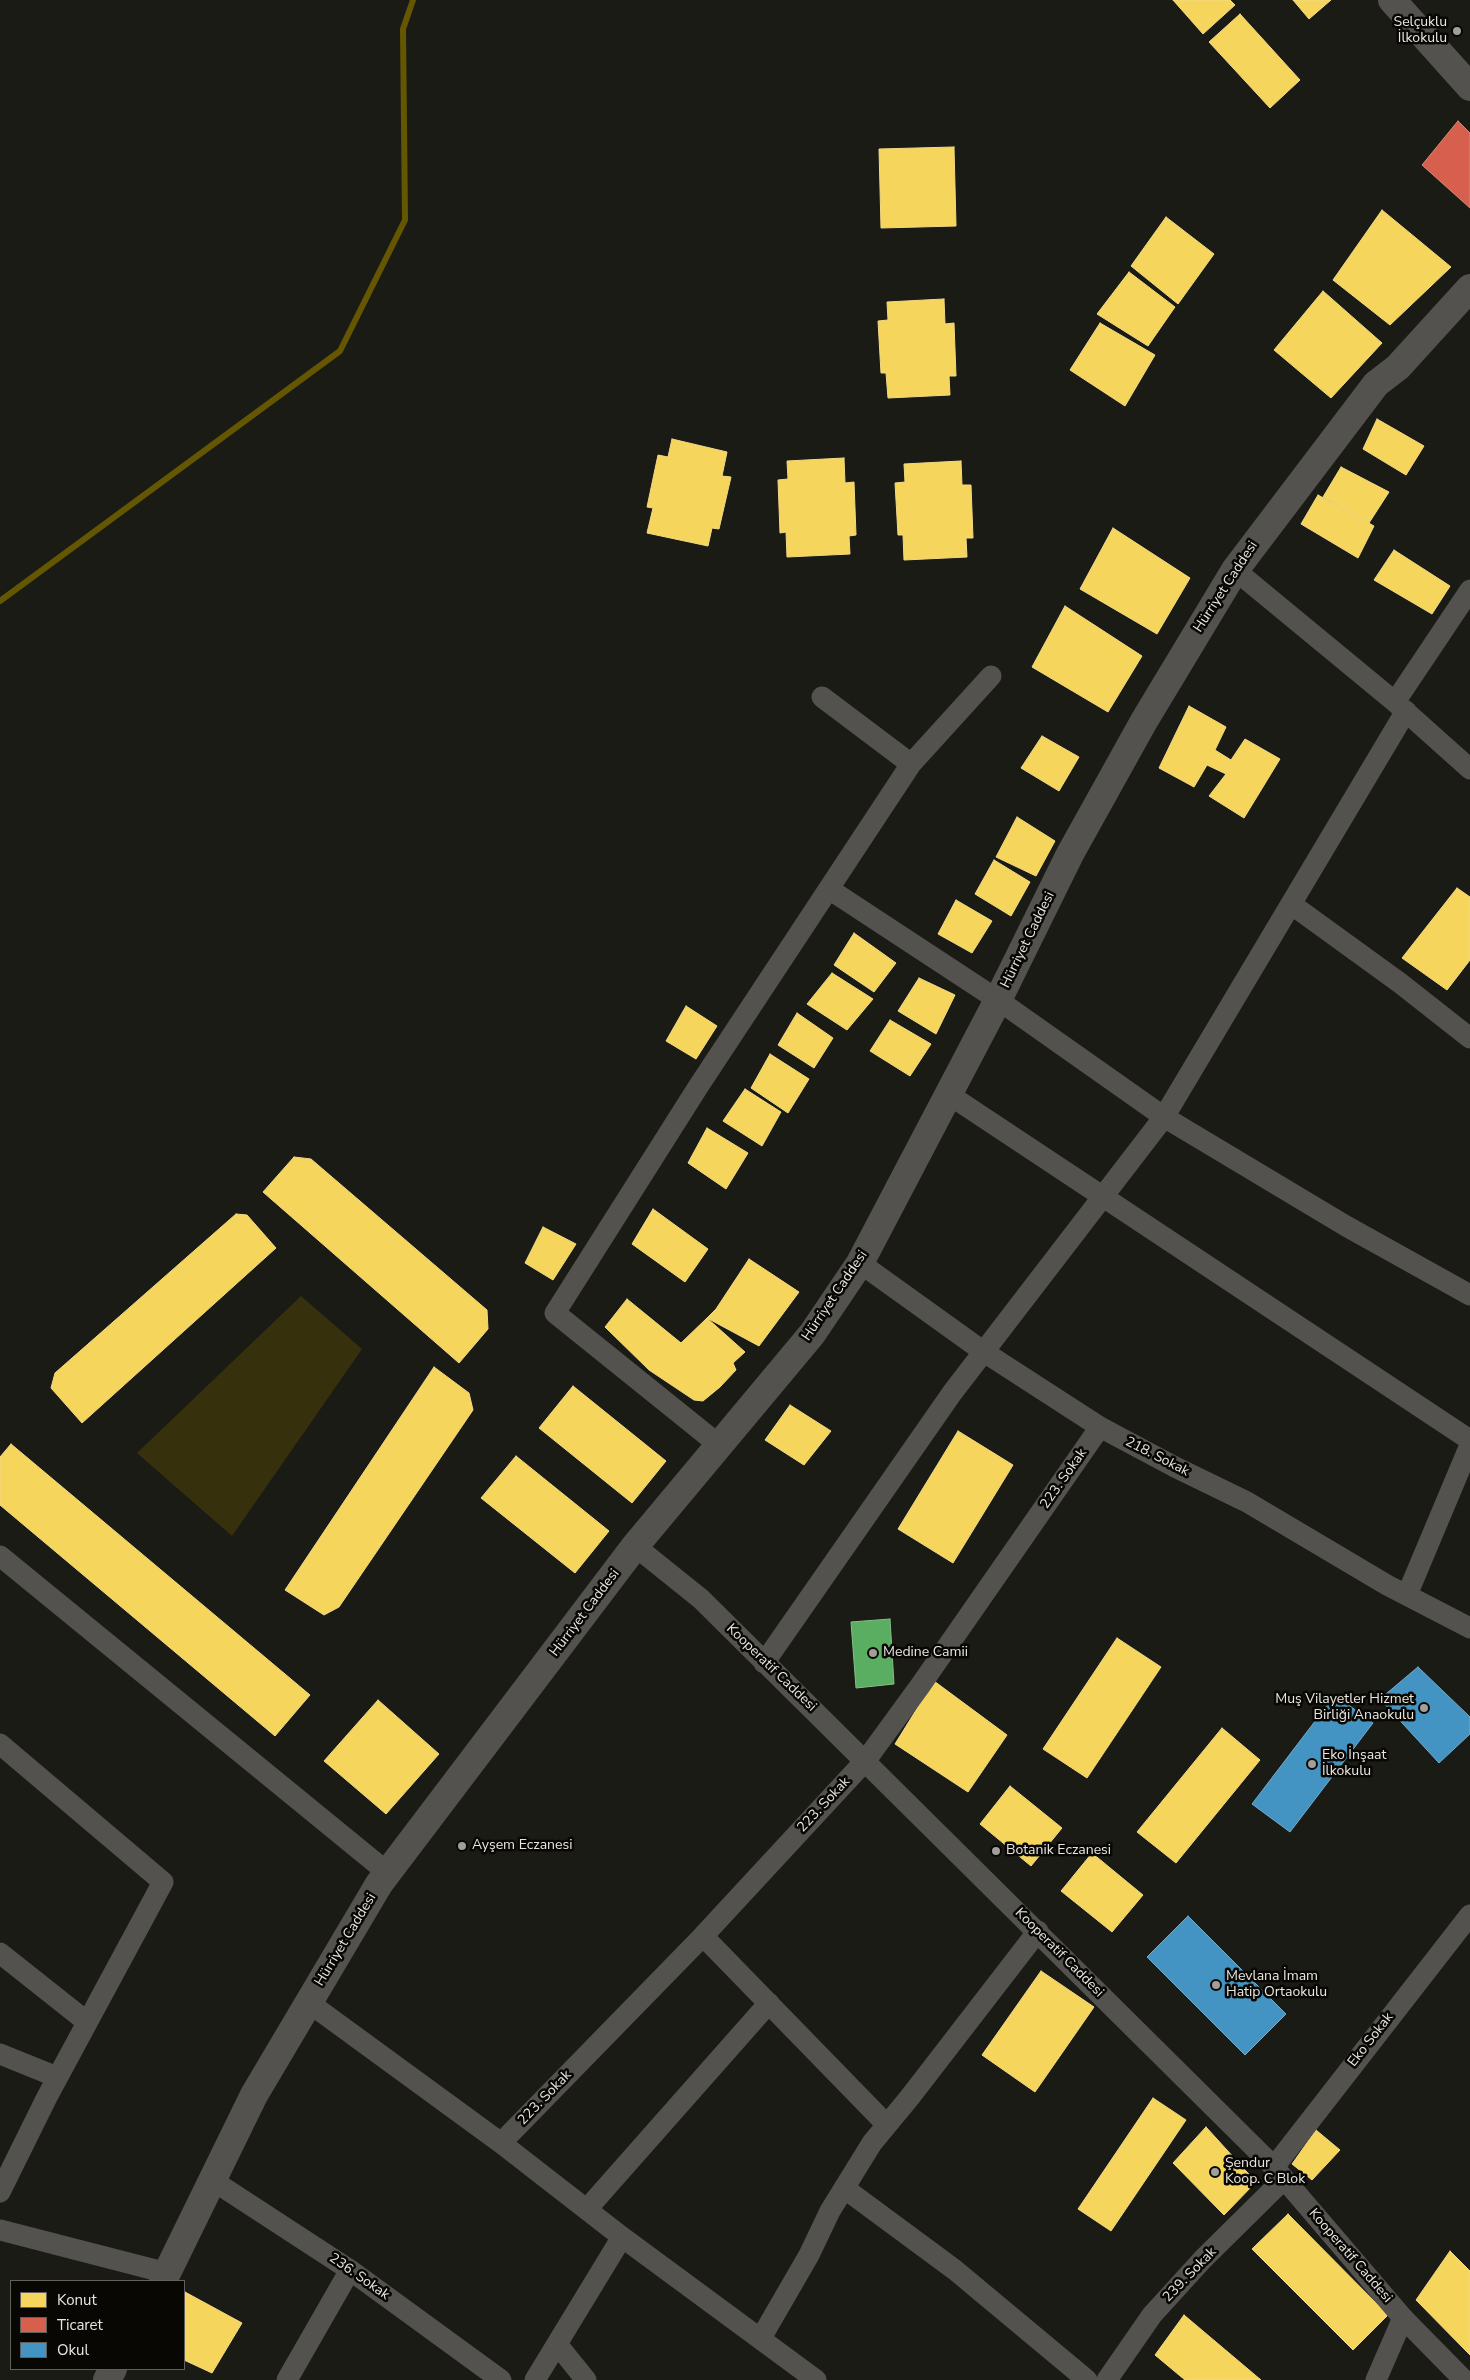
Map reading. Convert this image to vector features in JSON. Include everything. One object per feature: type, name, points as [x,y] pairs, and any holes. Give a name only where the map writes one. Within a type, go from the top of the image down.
[{"type":"street","points":[[1392,0],[1470,87]]},
{"type":"street","name":"Hürriyet Caddesi","points":[[165,2277],[254,2095],[308,2002],[388,1873],[635,1546],[812,1334],[860,1263],[998,1000],[1070,854],[1144,721],[1235,570],[1376,384],[1398,367],[1470,288]]},
{"type":"street","points":[[1235,570],[1401,706],[1470,768]]},
{"type":"street","points":[[764,1663],[952,1393],[1103,1199],[1164,1117],[1291,904],[1401,706],[1470,590]]},
{"type":"street","points":[[720,1445],[556,1314],[698,1087],[911,764],[991,676]]},
{"type":"street","points":[[822,697],[911,764]]},
{"type":"street","points":[[829,889],[998,1000],[1164,1117],[1346,1226],[1470,1295]]},
{"type":"street","points":[[1291,904],[1400,983],[1470,1038]]},
{"type":"street","points":[[948,1094],[1103,1199],[1470,1440]]},
{"type":"street","name":"218. Sokak","points":[[860,1263],[984,1352],[1100,1427],[1175,1467],[1247,1502],[1407,1595],[1470,1628]]},
{"type":"street","name":"223. Sokak","points":[[501,2143],[703,1936],[866,1760],[920,1686],[1100,1427]]},
{"type":"street","points":[[1407,1595],[1470,1444]]},
{"type":"street","name":"Kooperatif Caddesi","points":[[635,1546],[701,1599],[764,1663],[866,1760],[1279,2173],[1404,2318],[1464,2380]]},
{"type":"street","points":[[0,1556],[388,1873]]},
{"type":"street","points":[[0,1744],[163,1882],[58,2077],[0,2192]]},
{"type":"street","name":"Eko Sokak","points":[[1279,2173],[1470,1915]]},
{"type":"street","points":[[761,2338],[844,2188],[872,2143],[1038,1931]]},
{"type":"street","points":[[703,1936],[887,2125]]},
{"type":"street","points":[[0,1954],[88,2022]]},
{"type":"street","points":[[308,2002],[501,2143],[622,2237],[816,2380]]},
{"type":"street","points":[[587,2209],[769,2004]]},
{"type":"street","points":[[0,2054],[58,2077]]},
{"type":"street","name":"239. Sokak","points":[[1107,2380],[1152,2315],[1204,2260],[1279,2173]]},
{"type":"street","name":"236. Sokak","points":[[212,2180],[350,2270],[500,2380]]},
{"type":"street","points":[[844,2188],[955,2270],[1087,2380]]},
{"type":"street","points":[[0,2230],[165,2277]]},
{"type":"street","points":[[535,2380],[622,2237]]},
{"type":"street","points":[[287,2380],[350,2270]]},
{"type":"street","points":[[1376,2380],[1404,2318]]},
{"type":"street","points":[[557,2344],[586,2380]]},
{"type":"shaded area","points":[[301,1296],[362,1349],[232,1536],[137,1453]]},
{"type":"building: Konut","points":[[1173,0],[1230,0],[1235,5],[1203,34]]},
{"type":"building: Konut","points":[[1293,0],[1331,0],[1309,19]]},
{"type":"building: Konut","points":[[1240,14],[1300,80],[1270,108],[1209,42]]},
{"type":"building: Konut","points":[[954,147],[956,226],[881,228],[879,149]]},
{"type":"building: Konut","points":[[1382,210],[1451,267],[1390,325],[1333,280]]},
{"type":"building: Konut","points":[[1166,217],[1214,254],[1178,304],[1131,266]]},
{"type":"building: Konut","points":[[1129,272],[1175,307],[1148,346],[1097,314]]},
{"type":"building: Konut","points":[[1323,291],[1382,343],[1331,398],[1274,350]]},
{"type":"building: Konut","points":[[944,299],[945,324],[954,323],[956,376],[949,376],[950,395],[888,398],[886,373],[881,373],[878,321],[888,320],[887,302]]},
{"type":"building: Konut","points":[[1100,323],[1155,355],[1125,406],[1070,370]]},
{"type":"building: Konut","points":[[1377,419],[1424,446],[1406,475],[1363,449]]},
{"type":"building: Konut","points":[[672,439],[727,452],[722,476],[731,477],[719,529],[712,528],[708,546],[647,533],[653,508],[647,507],[658,455],[668,457]]},
{"type":"building: Konut","points":[[844,458],[845,483],[854,482],[856,535],[849,536],[850,554],[787,557],[786,532],[780,533],[778,480],[788,479],[787,461]]},
{"type":"building: Konut","points":[[961,461],[962,485],[971,485],[973,538],[966,538],[967,557],[904,560],[903,535],[898,535],[895,483],[905,482],[904,464]]},
{"type":"building: Konut","points":[[1341,467],[1389,492],[1369,523],[1323,497]]},
{"type":"building: Konut","points":[[1318,495],[1374,526],[1358,558],[1301,524]]},
{"type":"building: Konut","points":[[1113,528],[1190,578],[1157,634],[1080,589]]},
{"type":"building: Konut","points":[[1394,550],[1450,586],[1432,614],[1374,580]]},
{"type":"building: Konut","points":[[1065,606],[1142,656],[1108,712],[1032,667]]},
{"type":"building: Konut","points":[[1189,706],[1226,727],[1215,750],[1231,760],[1245,739],[1280,759],[1244,818],[1209,796],[1226,774],[1207,765],[1194,787],[1159,768]]},
{"type":"building: Konut","points":[[1042,736],[1079,757],[1059,791],[1021,768]]},
{"type":"building: Konut","points":[[1017,817],[1055,841],[1036,876],[996,857]]},
{"type":"building: Konut","points":[[994,860],[1030,882],[1011,916],[975,894]]},
{"type":"building: Konut","points":[[1457,888],[1470,897],[1470,960],[1447,990],[1402,958]]},
{"type":"building: Konut","points":[[956,900],[992,921],[972,953],[938,934]]},
{"type":"building: Konut","points":[[854,933],[896,963],[874,992],[834,965]]},
{"type":"building: Konut","points":[[832,973],[873,999],[847,1030],[807,1004]]},
{"type":"building: Konut","points":[[919,978],[955,995],[936,1034],[898,1011]]},
{"type":"building: Konut","points":[[686,1006],[717,1026],[696,1059],[666,1041]]},
{"type":"building: Konut","points":[[797,1013],[833,1038],[814,1068],[778,1045]]},
{"type":"building: Konut","points":[[890,1020],[931,1044],[910,1076],[870,1051]]},
{"type":"building: Konut","points":[[770,1054],[809,1079],[788,1113],[751,1088]]},
{"type":"building: Konut","points":[[745,1089],[781,1112],[762,1146],[723,1121]]},
{"type":"building: Konut","points":[[707,1128],[748,1153],[726,1189],[688,1163]]},
{"type":"building: Konut","points":[[294,1157],[311,1159],[487,1310],[488,1329],[459,1363],[263,1192]]},
{"type":"building: Konut","points":[[653,1209],[708,1249],[685,1282],[632,1244]]},
{"type":"building: Konut","points":[[236,1214],[247,1215],[276,1248],[82,1423],[51,1388],[55,1373]]},
{"type":"building: Konut","points":[[543,1227],[576,1244],[553,1280],[525,1263]]},
{"type":"building: Konut","points":[[749,1259],[799,1292],[759,1346],[707,1318],[716,1309]]},
{"type":"building: Konut","points":[[627,1299],[681,1343],[707,1318],[745,1352],[733,1363],[736,1370],[703,1401],[694,1400],[649,1370],[605,1327]]},
{"type":"building: Konut","points":[[434,1367],[469,1393],[473,1410],[339,1607],[324,1615],[285,1590]]},
{"type":"building: Konut","points":[[573,1386],[666,1461],[632,1503],[539,1428]]},
{"type":"building: Konut","points":[[790,1405],[831,1431],[804,1465],[765,1440]]},
{"type":"building: Konut","points":[[958,1431],[1013,1465],[953,1563],[898,1529]]},
{"type":"building: Konut","points":[[11,1444],[310,1695],[275,1736],[0,1505],[0,1457]]},
{"type":"building: Konut","points":[[516,1456],[609,1531],[575,1573],[481,1498]]},
{"type":"building: Konut","points":[[1117,1638],[1161,1667],[1087,1778],[1043,1749]]},
{"type":"building: Konut","points":[[934,1681],[1007,1735],[968,1792],[895,1744]]},
{"type":"building: Konut","points":[[378,1700],[439,1754],[386,1814],[324,1761]]},
{"type":"building: Konut","points":[[1222,1728],[1260,1760],[1176,1863],[1137,1832]]},
{"type":"building: Konut","points":[[1010,1786],[1062,1828],[1031,1866],[980,1824]]},
{"type":"building: Konut","points":[[1092,1853],[1143,1895],[1112,1932],[1061,1891]]},
{"type":"building: Konut","points":[[1041,1971],[1094,2007],[1035,2092],[982,2055]]},
{"type":"building: Konut","points":[[1153,2098],[1186,2120],[1111,2231],[1078,2209]]},
{"type":"building: Konut","name":"Şendur Koop. C Blok","points":[[1206,2127],[1256,2182],[1224,2215],[1173,2163]]},
{"type":"building: Konut","points":[[1316,2130],[1340,2150],[1312,2180],[1292,2164]]},
{"type":"building: Konut","points":[[1288,2214],[1388,2315],[1353,2350],[1252,2249]]},
{"type":"building: Konut","points":[[1450,2251],[1470,2271],[1470,2355],[1416,2300]]},
{"type":"building: Konut","points":[[185,2292],[242,2323],[212,2373],[185,2360]]},
{"type":"building: Konut","points":[[1184,2315],[1261,2380],[1185,2380],[1155,2355]]},
{"type":"building: Ticaret","points":[[1458,121],[1470,133],[1470,208],[1422,165]]},
{"type":"building: Okul","name":"Muş Vilayetler Hizmet Birliği Anaokulu","points":[[1418,1667],[1470,1717],[1470,1734],[1439,1763],[1380,1699]]},
{"type":"building: Okul","name":"Eko İnşaat İlkokulu","points":[[1335,1695],[1373,1723],[1290,1832],[1252,1804]]},
{"type":"building: Okul","name":"Mevlana İmam Hatip Ortaokulu","points":[[1188,1916],[1286,2014],[1245,2055],[1147,1957]]},
{"type":"building: Kamu","name":"Medine Camii","points":[[890,1619],[894,1684],[856,1688],[851,1622]]},
{"type":"waterway","points":[[0,601],[340,351],[405,220],[403,29],[413,0]]},
{"type":"place","name":"Selçuklu İlkokulu","points":[[1457,31]]},
{"type":"place","name":"Medine Camii","points":[[873,1653]]},
{"type":"place","name":"Muş Vilayetler Hizmet Birliği Anaokulu","points":[[1424,1708]]},
{"type":"place","name":"Eko İnşaat İlkokulu","points":[[1312,1764]]},
{"type":"place","name":"Ayşem Eczanesi","points":[[462,1846]]},
{"type":"place","name":"Botanik Eczanesi","points":[[996,1851]]},
{"type":"place","name":"Mevlana İmam Hatip Ortaokulu","points":[[1216,1985]]},
{"type":"place","name":"Şendur Koop. C Blok","points":[[1215,2172]]}]
